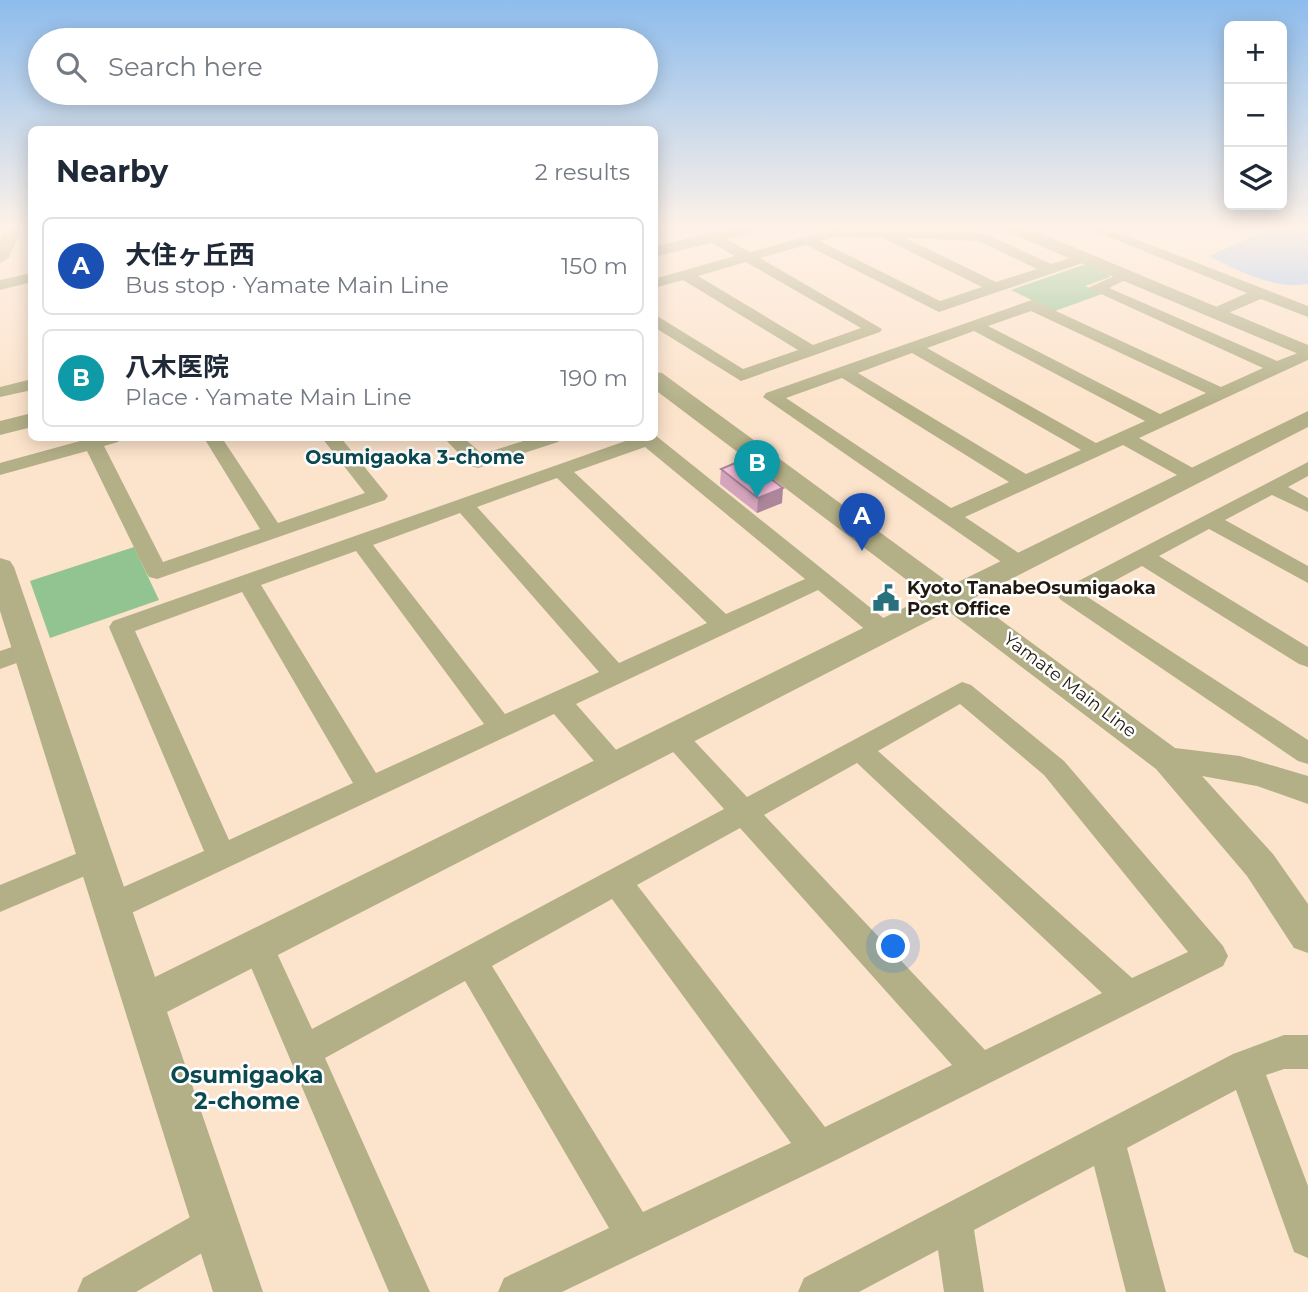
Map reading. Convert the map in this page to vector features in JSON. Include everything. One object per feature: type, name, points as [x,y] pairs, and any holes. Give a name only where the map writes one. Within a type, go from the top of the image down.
[{"type":"street","points":[[704,286],[811,351]]},
{"type":"street","points":[[658,322],[741,376],[874,329],[800,286]]},
{"type":"street","points":[[898,286],[939,307],[1001,286]]},
{"type":"street","points":[[1100,286],[1096,288],[1278,368]]},
{"type":"street","points":[[1152,286],[1308,353]]},
{"type":"street","points":[[1244,286],[1308,312]]},
{"type":"street","points":[[1215,313],[1261,293]]},
{"type":"street","points":[[1018,563],[772,397],[1032,305],[1222,394]]},
{"type":"street","points":[[974,325],[1162,422]]},
{"type":"street","points":[[912,346],[1097,451]]},
{"type":"street","points":[[948,517],[1125,439],[1308,353]]},
{"type":"street","points":[[843,371],[1026,483]]},
{"type":"street","name":"Yamate Main Line","points":[[658,381],[1168,760],[1260,865],[1308,936]]},
{"type":"street","points":[[0,392],[28,385]]},
{"type":"street","points":[[144,1003],[1308,418]]},
{"type":"street","points":[[0,428],[28,421]]},
{"type":"street","points":[[1125,439],[1193,476]]},
{"type":"street","points":[[0,469],[98,441]]},
{"type":"street","points":[[102,441],[157,572],[378,496],[333,441]]},
{"type":"street","points":[[215,441],[273,532]]},
{"type":"street","points":[[457,441],[478,462],[542,441]]},
{"type":"street","points":[[221,855],[121,627],[643,441]]},
{"type":"street","points":[[650,441],[884,631]]},
{"type":"street","points":[[1308,468],[1069,595],[1308,754]]},
{"type":"street","points":[[561,471],[723,625]]},
{"type":"street","points":[[1272,487],[1308,506]]},
{"type":"street","points":[[464,505],[616,675]]},
{"type":"street","points":[[1209,520],[1308,576]]},
{"type":"street","points":[[360,542],[501,728]]},
{"type":"street","points":[[1142,556],[1308,658]]},
{"type":"street","points":[[0,567],[14,655],[112,907],[238,1292]]},
{"type":"street","points":[[112,907],[821,580]]},
{"type":"street","points":[[247,582],[370,788]]},
{"type":"street","points":[[303,1052],[962,691],[1054,768],[1212,956],[819,1149],[518,1292]]},
{"type":"street","points":[[559,702],[615,767]]},
{"type":"street","points":[[675,737],[979,1069]]},
{"type":"street","points":[[859,749],[1129,998]]},
{"type":"street","points":[[1168,760],[1223,764],[1258,772],[1308,791]]},
{"type":"street","points":[[0,899],[94,858]]},
{"type":"street","points":[[615,880],[819,1149]]},
{"type":"street","points":[[258,946],[410,1292]]},
{"type":"street","points":[[471,960],[636,1237]]},
{"type":"street","points":[[818,1292],[1245,1066],[1284,1052],[1308,1052]]},
{"type":"street","points":[[1245,1066],[1308,1238]]},
{"type":"street","points":[[1106,1139],[1146,1292]]},
{"type":"street","points":[[953,1221],[964,1292]]},
{"type":"street","points":[[97,1292],[215,1223]]},
{"type":"green space","points":[[1022,286],[1086,286],[1102,294],[1055,311],[1011,290]]},
{"type":"green space","points":[[134,547],[159,600],[50,638],[30,581]]},
{"type":"building","points":[[745,459],[783,488],[758,498],[721,469]]},
{"type":"place","name":"八木医院","points":[[757,498]]},
{"type":"place","name":"大住ヶ丘西","points":[[862,551]]},
{"type":"place","name":"Kyoto TanabeOsumigaoka Post Office","points":[[886,598]]},
{"type":"district","name":"Osumigaoka 3-chome","points":[[415,457]]},
{"type":"district","name":"Osumigaoka 2-chome","points":[[247,1088]]}]
